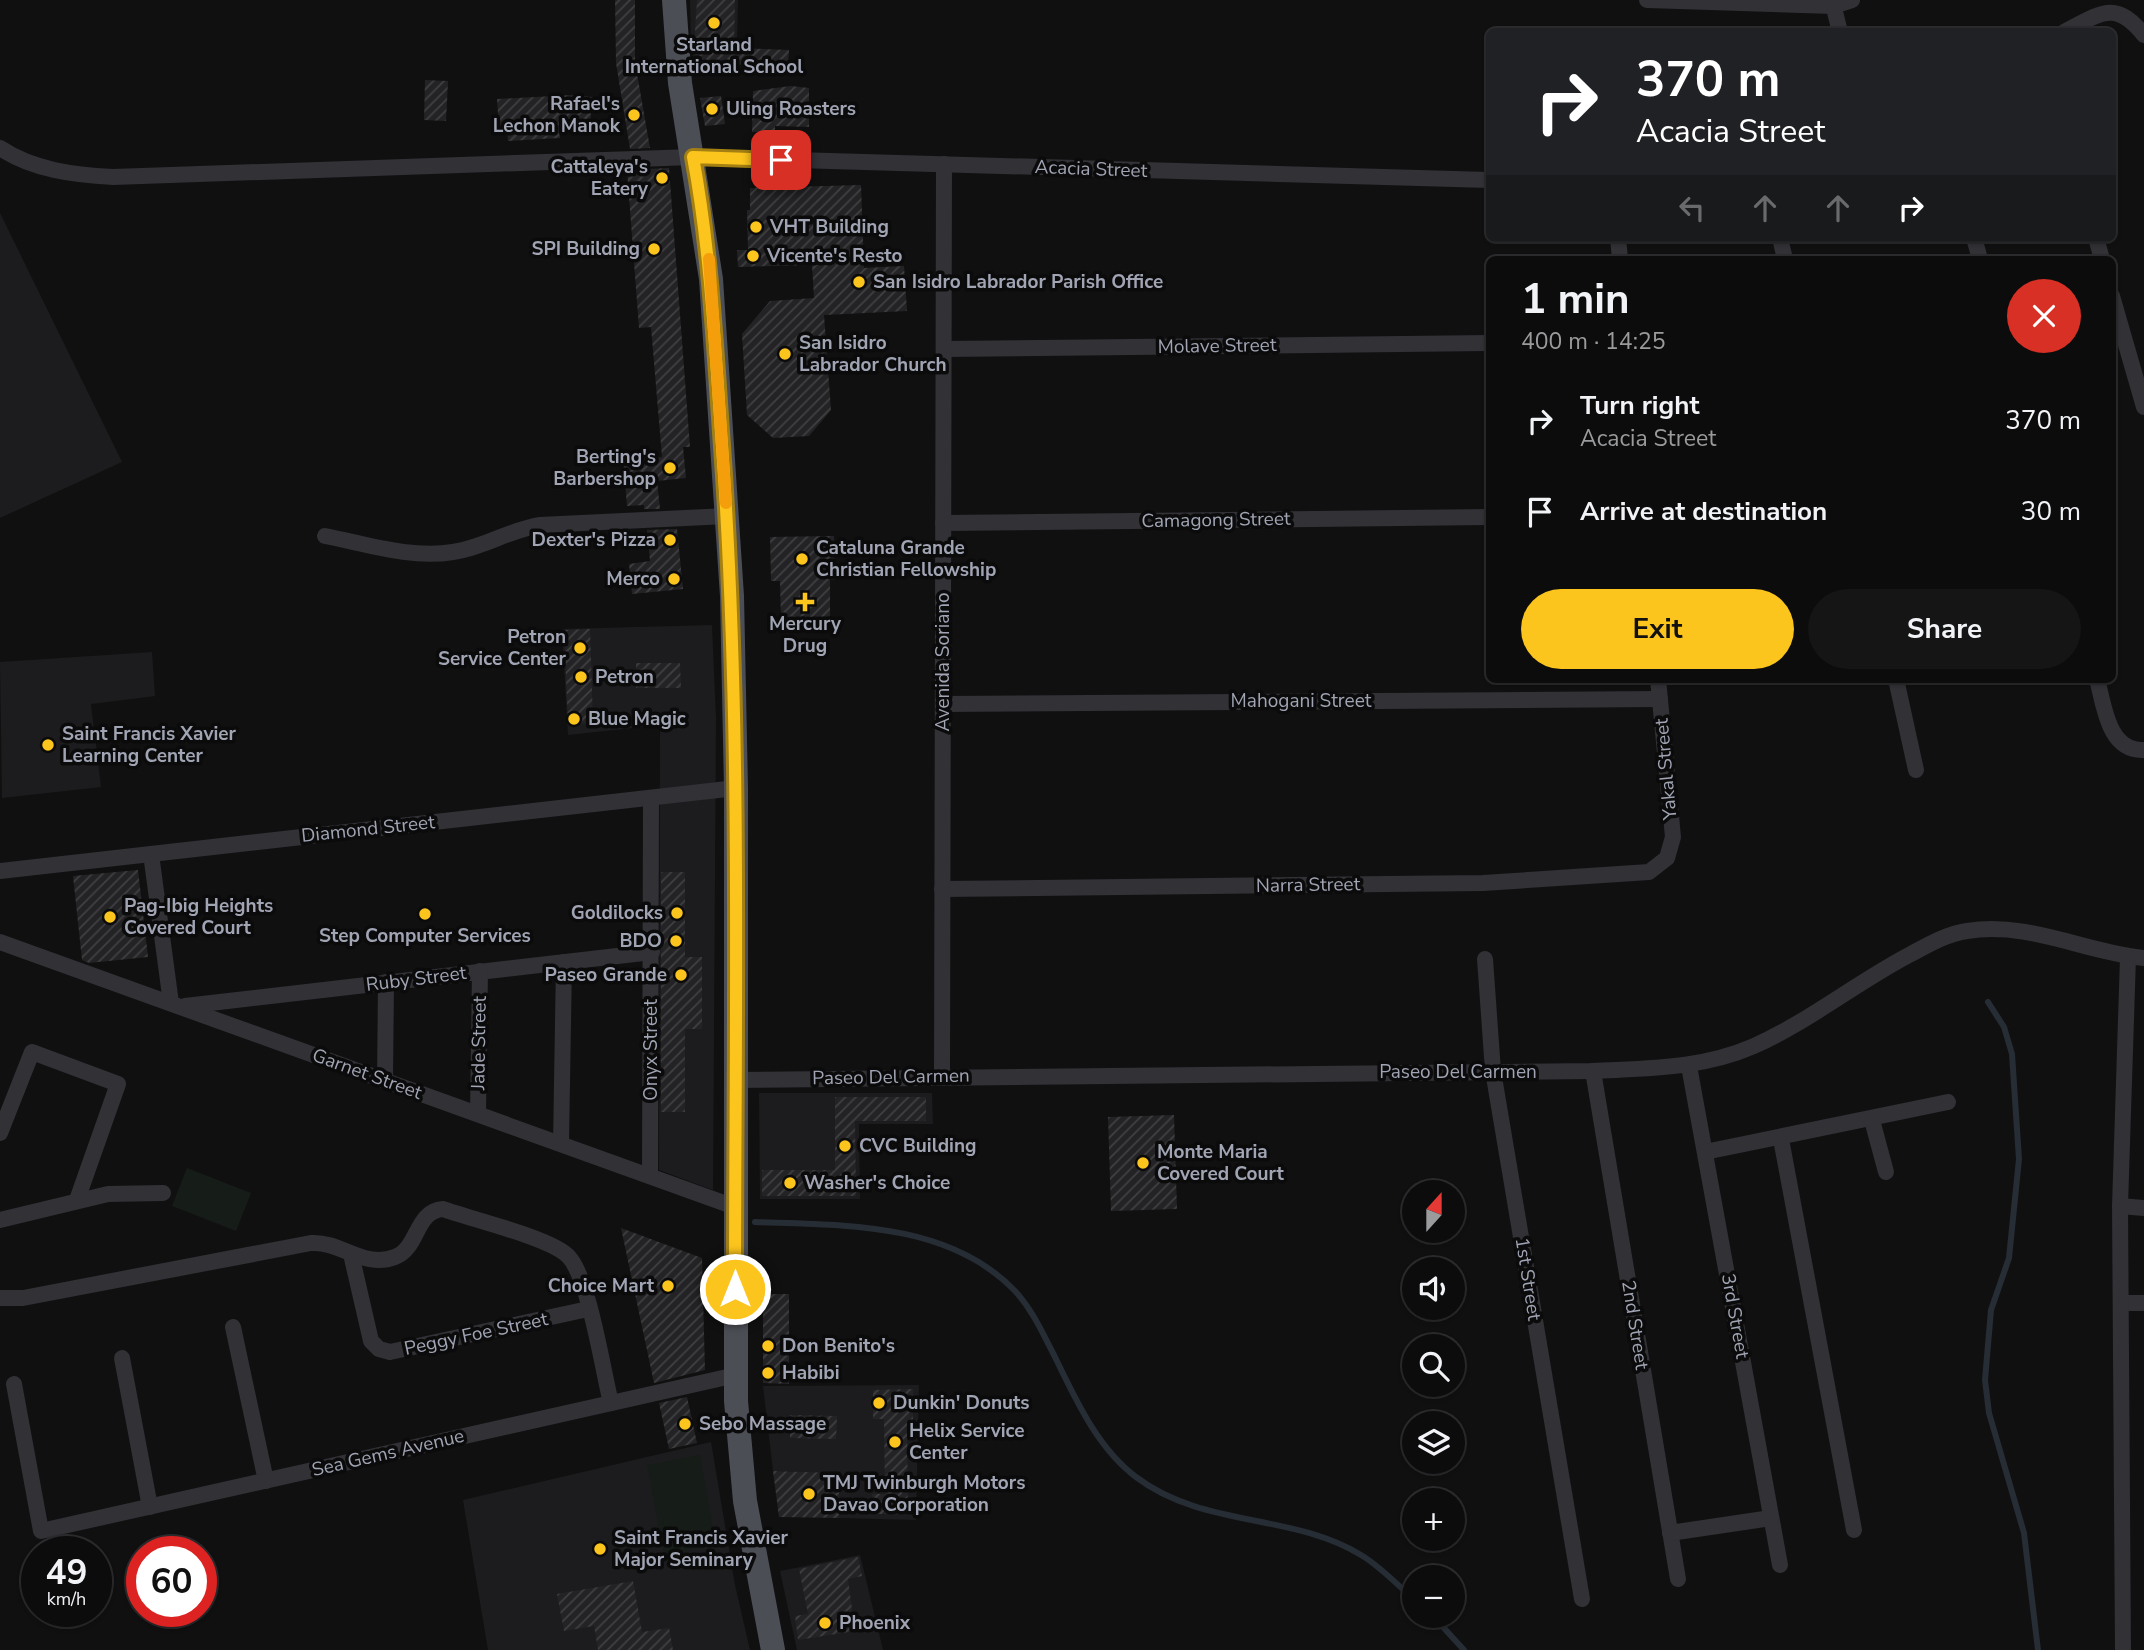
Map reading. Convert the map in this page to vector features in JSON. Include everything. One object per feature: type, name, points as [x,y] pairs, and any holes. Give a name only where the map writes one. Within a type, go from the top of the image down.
[{"type":"main road","points":[[674,0],[680,83],[711,279],[727,516],[736,788],[736,1375],[745,1501],[753,1559],[773,1650]]},
{"type":"street","points":[[1647,0],[1833,3],[1852,0]]},
{"type":"street","points":[[1833,3],[1839,28]]},
{"type":"street","points":[[2072,28],[2102,12],[2118,9],[2131,15],[2144,35]]},
{"type":"street","name":"Acacia Street","points":[[0,148],[56,171],[113,177],[693,157],[1486,180]]},
{"type":"street","name":"Avenida Soriano","points":[[942,1076],[944,164]]},
{"type":"street","points":[[2116,310],[2144,407]]},
{"type":"street","name":"Molave Street","points":[[944,349],[1486,343]]},
{"type":"street","points":[[325,536],[421,554],[442,553],[476,546],[517,528],[540,525],[727,516]]},
{"type":"street","name":"Camagong Street","points":[[943,523],[1486,517]]},
{"type":"street","name":"Yakal Street","points":[[1658,683],[1673,837],[1667,858]]},
{"type":"street","points":[[1897,683],[1916,770]]},
{"type":"street","points":[[2098,683],[2110,727],[2125,746],[2144,750]]},
{"type":"street","name":"Mahogani Street","points":[[943,704],[1660,699]]},
{"type":"street","name":"Diamond Street","points":[[0,871],[736,788]]},
{"type":"street","name":"Onyx Street","points":[[650,798],[650,1176]]},
{"type":"street","points":[[151,854],[175,1005]]},
{"type":"street","name":"Narra Street","points":[[942,889],[1483,883],[1636,875],[1650,872],[1667,858]]},
{"type":"street","name":"Paseo Del Carmen","points":[[734,1080],[1593,1071],[1689,1066],[1717,1061],[1756,1045],[1886,967],[1942,938],[1964,931],[1988,928],[2021,931],[2136,957]]},
{"type":"street","name":"Garnet Street","points":[[0,942],[735,1207]]},
{"type":"street","name":"Ruby Street","points":[[175,1005],[652,952]]},
{"type":"street","points":[[2123,1650],[2120,1206],[2136,957]]},
{"type":"street","name":"1st Street","points":[[1485,959],[1493,1071],[1582,1599]]},
{"type":"street","points":[[561,1144],[564,962]]},
{"type":"street","name":"Jade Street","points":[[478,1114],[480,971]]},
{"type":"street","points":[[385,1081],[386,982]]},
{"type":"street","points":[[0,1133],[32,1052],[118,1084],[77,1200]]},
{"type":"street","name":"3rd Street","points":[[1689,1066],[1780,1565]]},
{"type":"street","name":"2nd Street","points":[[1593,1071],[1678,1579]]},
{"type":"street","points":[[1705,1152],[1872,1121],[1948,1102]]},
{"type":"street","points":[[1872,1121],[1886,1172]]},
{"type":"street","points":[[1781,1139],[1854,1530]]},
{"type":"street","points":[[0,1220],[77,1200],[124,1192],[163,1193]]},
{"type":"street","points":[[2120,1206],[2144,1208]]},
{"type":"street","points":[[0,1298],[23,1298],[301,1244],[323,1242],[337,1245],[351,1254],[379,1260],[396,1257],[408,1248],[425,1217],[433,1210],[443,1209],[559,1249],[570,1258],[588,1309],[611,1403]]},
{"type":"street","name":"Peggy Foe Street","points":[[351,1254],[372,1341],[379,1349],[390,1352],[588,1309]]},
{"type":"street","points":[[2121,1303],[2144,1303]]},
{"type":"street","points":[[233,1327],[266,1480]]},
{"type":"street","points":[[122,1358],[150,1507]]},
{"type":"street","name":"Sea Gems Avenue","points":[[14,1384],[41,1531],[736,1375]]},
{"type":"street","points":[[1670,1533],[1771,1518]]},
{"type":"shaded area","name":"Starland International School","points":[[690,0],[738,0],[737,47],[691,45]]},
{"type":"shaded area","points":[[0,213],[122,462],[0,518]]},
{"type":"shaded area","points":[[712,625],[716,718],[713,1190],[659,1170],[660,725],[568,735],[562,629]]},
{"type":"shaded area","name":"Saint Francis Xavier Learning Center","points":[[152,652],[155,696],[91,704],[101,787],[2,798],[0,662]]},
{"type":"shaded area","points":[[759,1093],[932,1093],[933,1124],[859,1124],[860,1199],[760,1199]]},
{"type":"shaded area","points":[[187,1168],[251,1193],[236,1231],[172,1206]]},
{"type":"shaded area","points":[[919,1385],[916,1520],[839,1518],[840,1473],[773,1471],[763,1386]]},
{"type":"shaded area","name":"Saint Francis Xavier Major Seminary","points":[[711,1442],[735,1585],[750,1650],[488,1650],[463,1500]]},
{"type":"shaded area","points":[[700,1455],[716,1545],[664,1554],[647,1465]]},
{"type":"shaded area","points":[[860,1555],[883,1650],[797,1650],[780,1571]]},
{"type":"building","points":[[615,0],[635,0],[635,62],[650,148],[630,149],[616,63]]},
{"type":"building","points":[[697,0],[735,0],[734,48],[789,50],[788,66],[693,63]]},
{"type":"building","points":[[425,80],[448,81],[446,121],[424,120]]},
{"type":"building","points":[[791,86],[809,88],[809,127],[775,126],[775,132],[752,132],[753,91]]},
{"type":"building","points":[[572,95],[593,97],[590,122],[559,118],[560,138],[508,141],[507,129],[499,130],[497,99]]},
{"type":"building","points":[[721,96],[725,124],[705,126],[700,98]]},
{"type":"building","name":"SPI Building","points":[[669,168],[690,447],[683,447],[686,478],[657,481],[660,509],[644,509],[644,505],[627,506],[623,460],[662,457],[651,327],[639,328],[627,170]]},
{"type":"building","points":[[861,185],[864,268],[904,266],[907,311],[824,315],[831,410],[809,436],[773,438],[747,415],[742,334],[770,301],[814,298],[812,265],[738,267],[737,250],[748,250],[747,210],[750,210],[750,188]]},
{"type":"building","points":[[677,529],[683,589],[632,594],[629,564],[650,561],[647,530]]},
{"type":"building","points":[[834,536],[835,580],[830,580],[830,620],[781,620],[780,581],[771,581],[770,537]]},
{"type":"building","points":[[590,629],[593,723],[568,725],[564,630]]},
{"type":"building","name":"Petron","points":[[636,663],[680,663],[681,688],[636,688]]},
{"type":"building","name":"Pag-Ibig Heights Covered Court","points":[[138,870],[148,957],[89,963],[82,960],[73,876]]},
{"type":"building","name":"Paseo Grande","points":[[661,872],[685,872],[685,957],[702,957],[702,1029],[685,1029],[685,1112],[661,1112]]},
{"type":"building","name":"CVC Building","points":[[835,1097],[926,1097],[926,1121],[855,1121],[856,1196],[762,1196],[762,1170],[835,1170]]},
{"type":"building","name":"Monte Maria Covered Court","points":[[1174,1115],[1177,1209],[1111,1211],[1108,1117]]},
{"type":"building","name":"Choice Mart","points":[[621,1228],[702,1258],[705,1370],[654,1383]]},
{"type":"building","points":[[763,1294],[789,1294],[789,1384],[763,1383]]},
{"type":"building","points":[[913,1389],[913,1426],[907,1426],[908,1514],[872,1514],[872,1494],[885,1494],[884,1419],[873,1419],[873,1390]]},
{"type":"building","points":[[687,1397],[697,1443],[669,1449],[659,1403]]},
{"type":"building","points":[[790,1415],[837,1416],[836,1439],[790,1438]]},
{"type":"building","points":[[773,1471],[840,1473],[839,1518],[779,1517]]},
{"type":"building","points":[[858,1557],[862,1576],[848,1579],[855,1631],[798,1640],[795,1616],[808,1614],[799,1569]]},
{"type":"building","points":[[633,1581],[642,1632],[669,1628],[673,1650],[598,1650],[594,1626],[564,1631],[557,1594]]},
{"type":"waterway","points":[[1988,1002],[2004,1027],[2012,1054],[2019,1159],[2009,1258],[1991,1310],[1985,1380],[1989,1413],[2024,1533],[2038,1650]]},
{"type":"waterway","points":[[755,1222],[824,1224],[894,1232],[959,1252],[989,1268],[1015,1291],[1027,1306],[1098,1437],[1136,1477],[1162,1493],[1190,1505],[1307,1532],[1335,1542],[1368,1559],[1402,1588]]},
{"type":"waterway","points":[[1444,1628],[1464,1650]]},
{"type":"slow traffic","points":[[709,259],[726,503]]},
{"type":"place","name":"Starland International School","points":[[714,23]]},
{"type":"place","name":"Uling Roasters","points":[[712,109]]},
{"type":"place","name":"Rafael's Lechon Manok","points":[[634,115]]},
{"type":"place","name":"Cattaleya's Eatery","points":[[662,178]]},
{"type":"place","name":"VHT Building","points":[[756,227]]},
{"type":"place","name":"SPI Building","points":[[654,249]]},
{"type":"place","name":"Vicente's Resto","points":[[753,256]]},
{"type":"place","name":"San Isidro Labrador Parish Office","points":[[859,282]]},
{"type":"place","name":"San Isidro Labrador Church","points":[[785,354]]},
{"type":"place","name":"Berting's Barbershop","points":[[670,468]]},
{"type":"place","name":"Dexter's Pizza","points":[[670,540]]},
{"type":"place","name":"Cataluna Grande Christian Fellowship","points":[[802,559]]},
{"type":"place","name":"Merco","points":[[674,579]]},
{"type":"place","name":"Mercury Drug","points":[[805,602]]},
{"type":"place","name":"Petron Service Center","points":[[580,648]]},
{"type":"place","name":"Petron","points":[[581,677]]},
{"type":"place","name":"Blue Magic","points":[[574,719]]},
{"type":"place","name":"Saint Francis Xavier Learning Center","points":[[48,745]]},
{"type":"place","name":"Goldilocks","points":[[677,913]]},
{"type":"place","name":"Step Computer Services","points":[[425,914]]},
{"type":"place","name":"Pag-Ibig Heights Covered Court","points":[[110,917]]},
{"type":"place","name":"BDO","points":[[676,941]]},
{"type":"place","name":"Paseo Grande","points":[[681,975]]},
{"type":"place","name":"CVC Building","points":[[845,1146]]},
{"type":"place","name":"Monte Maria Covered Court","points":[[1143,1163]]},
{"type":"place","name":"Washer's Choice","points":[[790,1183]]},
{"type":"place","name":"Choice Mart","points":[[668,1286]]},
{"type":"place","name":"Don Benito's","points":[[768,1346]]},
{"type":"place","name":"Habibi","points":[[768,1373]]},
{"type":"place","name":"Dunkin' Donuts","points":[[879,1403]]},
{"type":"place","name":"Sebo Massage","points":[[685,1424]]},
{"type":"place","name":"Helix Service Center","points":[[895,1442]]},
{"type":"place","name":"TMJ Twinburgh Motors Davao Corporation","points":[[809,1494]]},
{"type":"place","name":"Saint Francis Xavier Major Seminary","points":[[600,1549]]},
{"type":"place","name":"Phoenix","points":[[825,1623]]},
{"type":"route","points":[[735,1289],[736,788],[732,596],[711,279],[704,216],[693,157],[781,160]]}]
